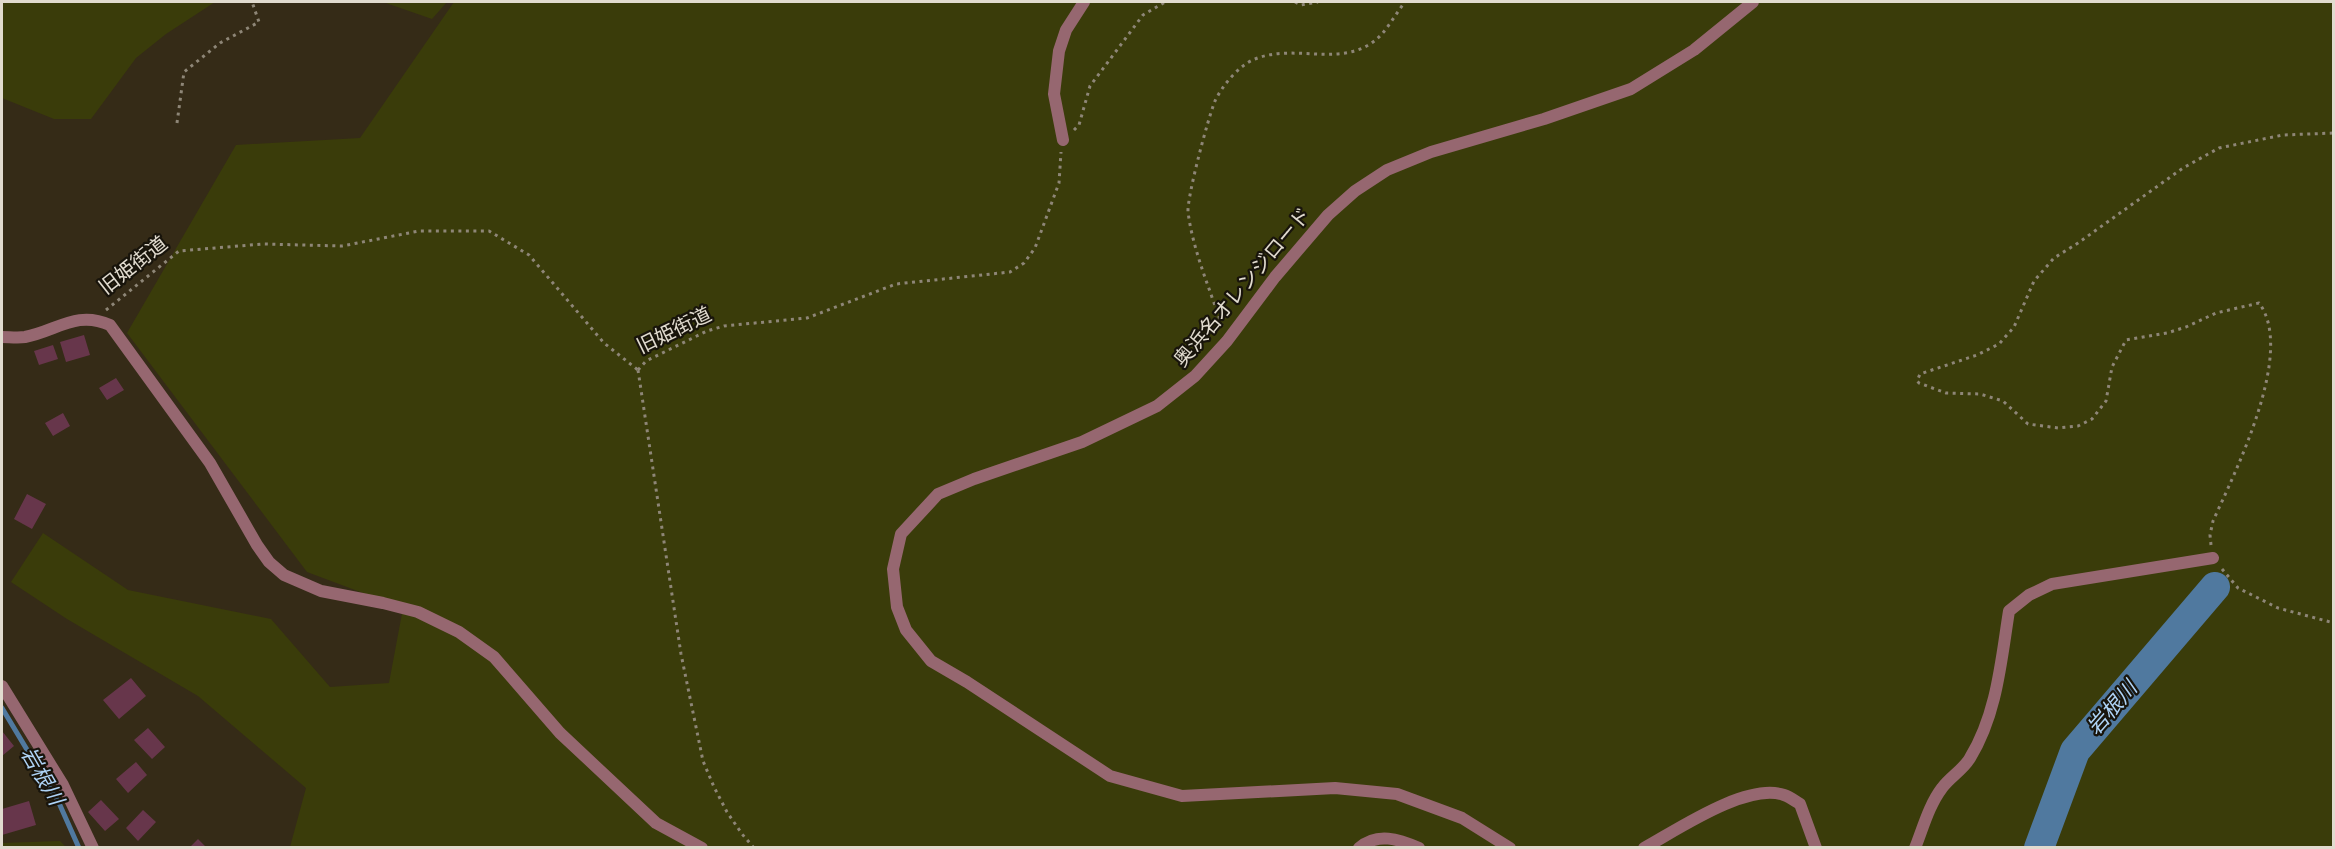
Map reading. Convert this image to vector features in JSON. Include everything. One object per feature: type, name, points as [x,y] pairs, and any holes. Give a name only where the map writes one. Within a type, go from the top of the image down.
[{"type":"street","points":[[1063,140],[1054,94],[1059,51],[1066,30],[1084,2]]},
{"type":"street","name":"奥浜名オレンジロード","points":[[1510,848],[1462,818],[1397,794],[1335,788],[1182,796],[1110,776],[931,661],[906,630],[897,607],[893,569],[901,534],[938,494],[974,479],[1082,442],[1157,406],[1195,376],[1227,341],[1275,278],[1328,215],[1355,191],[1387,170],[1431,152],[1544,119],[1631,89],[1694,50],[1753,2]]},
{"type":"street","name":"旧姫街道","points":[[2,337],[24,337],[81,318],[96,319]]},
{"type":"street","points":[[96,319],[110,325],[118,334],[210,463],[269,562],[284,574],[321,591],[418,612],[459,632],[494,657],[560,733],[656,823],[702,848]]},
{"type":"street","points":[[1915,848],[1941,789],[1969,760],[1986,728],[1995,697],[2009,611],[2029,595],[2052,584],[2213,558]]},
{"type":"street","points":[[2,686],[63,785],[93,848]]},
{"type":"street","points":[[1644,848],[1724,804],[1757,794],[1783,794],[1800,804],[1816,848]]},
{"type":"street","points":[[1359,848],[1366,841],[1382,837],[1404,841],[1419,848]]},
{"type":"path","points":[[177,123],[184,72],[220,44],[259,22],[252,2]]},
{"type":"path","points":[[1063,140],[1079,125],[1090,86],[1143,15],[1165,2]]},
{"type":"path","points":[[1295,2],[1301,5],[1318,2]]},
{"type":"path","points":[[1227,341],[1195,244],[1188,210],[1195,173],[1215,101],[1230,79],[1254,59],[1288,51],[1332,56],[1362,50],[1381,35],[1405,2]]},
{"type":"path","points":[[2334,133],[2283,135],[2219,148],[2183,168],[2054,258],[2034,281],[2014,327],[1999,344],[1977,355],[1920,374],[1917,378],[1920,383],[1946,393],[1980,394],[2003,401],[2028,424],[2058,428],[2078,426],[2092,420],[2106,401],[2112,367],[2126,340],[2167,333],[2216,313],[2259,303],[2266,311],[2269,323],[2270,353],[2262,402],[2213,521],[2210,535],[2213,558],[2238,588],[2278,608],[2334,623]]},
{"type":"path","name":"旧姫街道","points":[[96,319],[179,250],[263,244],[342,246],[419,231],[489,231],[529,255],[604,342],[638,370],[646,361],[707,331],[724,326],[807,318],[896,284],[1010,272],[1024,263],[1035,248],[1059,183],[1063,140]]},
{"type":"path","points":[[638,370],[681,654],[703,761],[727,812],[754,848]]},
{"type":"shaded area","points":[[2,2],[215,2],[166,34],[136,58],[91,119],[54,119],[2,98]]},
{"type":"shaded area","points":[[383,2],[447,2],[432,19]]},
{"type":"shaded area","points":[[454,2],[2333,2],[2333,847],[290,847],[306,788],[198,696],[67,619],[11,582],[43,533],[128,590],[271,619],[330,687],[389,683],[403,608],[307,572],[127,333],[236,145],[360,138]]},
{"type":"shaded area","points":[[60,841],[66,847],[2,847],[2,843]]},
{"type":"building","points":[[84,335],[90,355],[66,362],[60,342]]},
{"type":"building","points":[[53,345],[58,359],[39,365],[34,351]]},
{"type":"building","points":[[116,378],[124,390],[107,400],[99,388]]},
{"type":"building","points":[[63,413],[70,426],[53,436],[45,423]]},
{"type":"building","points":[[27,494],[46,504],[32,529],[14,519]]},
{"type":"building","points":[[131,678],[146,696],[119,719],[103,700]]},
{"type":"building","points":[[148,728],[165,747],[152,759],[134,740]]},
{"type":"building","points":[[2,731],[14,746],[2,756]]},
{"type":"building","points":[[136,762],[147,775],[128,793],[116,779]]},
{"type":"building","points":[[101,800],[119,819],[105,831],[88,812]]},
{"type":"building","points":[[29,801],[36,825],[2,835],[2,809]]},
{"type":"building","points":[[143,810],[156,822],[138,841],[126,828]]},
{"type":"building","points":[[198,839],[207,848],[189,848]]},
{"type":"waterway","name":"岩根川","points":[[2039,848],[2075,751],[2215,587]]},
{"type":"waterway","name":"岩根川","points":[[2,708],[59,803],[79,848]]}]
